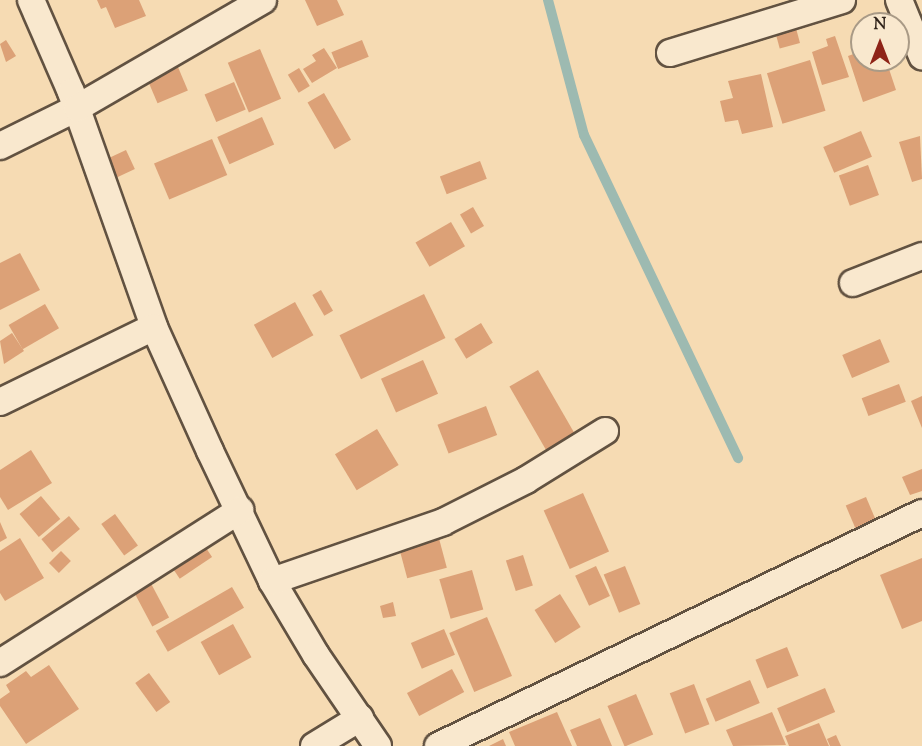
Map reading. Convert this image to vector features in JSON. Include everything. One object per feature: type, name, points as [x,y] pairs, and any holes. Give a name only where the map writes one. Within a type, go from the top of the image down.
[{"type":"street","points":[[31,0],[77,108],[154,327],[272,581],[378,746]]},
{"type":"street","points":[[0,146],[77,108],[263,0]]},
{"type":"street","points":[[670,53],[842,0]]},
{"type":"street","points":[[899,0],[922,56]]},
{"type":"street","points":[[852,283],[922,256]]},
{"type":"street","points":[[0,402],[154,327]]},
{"type":"street","points":[[272,581],[443,522],[526,480],[605,431]]},
{"type":"street","points":[[0,663],[240,510]]},
{"type":"street","points":[[438,746],[922,513]]},
{"type":"street","points":[[314,746],[360,718]]},
{"type":"building","points":[[97,0],[139,0],[146,16],[115,28],[106,7],[101,9]]},
{"type":"building","points":[[305,0],[337,0],[344,15],[317,26]]},
{"type":"building","points":[[793,17],[800,43],[780,49],[773,22]]},
{"type":"building","points":[[835,36],[849,77],[822,85],[812,52],[828,46],[826,39]]},
{"type":"building","points":[[6,40],[16,56],[6,62],[0,44]]},
{"type":"building","points":[[362,40],[369,57],[338,69],[331,52]]},
{"type":"building","points":[[324,48],[337,68],[312,83],[303,69],[316,61],[312,55]]},
{"type":"building","points":[[260,49],[281,99],[249,112],[228,63]]},
{"type":"building","points":[[175,60],[188,90],[158,103],[145,73]]},
{"type":"building","points":[[810,60],[825,111],[782,124],[767,73]]},
{"type":"building","points":[[299,68],[310,86],[299,93],[288,75]]},
{"type":"building","points":[[853,72],[890,72],[896,90],[863,102]]},
{"type":"building","points":[[761,74],[773,127],[742,134],[738,120],[725,122],[720,101],[733,98],[728,81]]},
{"type":"building","points":[[234,82],[246,110],[216,122],[205,95]]},
{"type":"building","points":[[324,93],[351,140],[335,149],[308,102]]},
{"type":"building","points":[[262,117],[274,144],[229,164],[217,137]]},
{"type":"building","points":[[861,131],[872,157],[834,173],[823,147]]},
{"type":"building","points":[[920,136],[922,179],[912,182],[899,142]]},
{"type":"building","points":[[212,139],[227,175],[169,200],[154,164]]},
{"type":"building","points":[[126,150],[135,169],[108,182],[99,163]]},
{"type":"building","points":[[480,161],[487,179],[447,194],[440,176]]},
{"type":"building","points":[[868,165],[879,195],[850,206],[839,176]]},
{"type":"building","points":[[473,207],[484,226],[471,234],[460,214]]},
{"type":"building","points":[[451,222],[465,246],[429,267],[415,242]]},
{"type":"building","points":[[20,253],[40,290],[0,310],[0,263]]},
{"type":"building","points":[[321,290],[333,311],[324,316],[312,295]]},
{"type":"building","points":[[424,294],[445,338],[361,379],[340,335]]},
{"type":"building","points":[[295,302],[313,335],[272,358],[254,325]]},
{"type":"building","points":[[45,304],[59,328],[23,349],[9,325]]},
{"type":"building","points":[[481,323],[493,343],[466,359],[454,339]]},
{"type":"building","points":[[12,333],[24,351],[4,364],[0,341]]},
{"type":"building","points":[[880,339],[890,362],[852,378],[842,355]]},
{"type":"building","points":[[423,360],[438,394],[396,413],[381,379]]},
{"type":"building","points":[[538,370],[576,435],[547,451],[509,386]]},
{"type":"building","points":[[899,384],[906,402],[868,416],[862,398]]},
{"type":"building","points":[[922,396],[922,428],[911,401]]},
{"type":"building","points":[[486,406],[497,435],[449,454],[437,425]]},
{"type":"building","points":[[377,429],[399,465],[357,490],[335,454]]},
{"type":"building","points":[[31,450],[52,483],[8,510],[0,497],[0,470]]},
{"type":"building","points":[[922,469],[922,491],[910,495],[902,477]]},
{"type":"building","points":[[583,493],[609,551],[570,569],[544,510]]},
{"type":"building","points":[[41,496],[60,519],[39,537],[20,514]]},
{"type":"building","points":[[866,497],[876,520],[856,529],[846,506]]},
{"type":"building","points":[[115,514],[138,546],[124,556],[101,524]]},
{"type":"building","points":[[69,516],[80,529],[52,552],[41,539]]},
{"type":"building","points":[[0,522],[7,538],[0,542]]},
{"type":"building","points":[[437,531],[447,568],[407,578],[397,542]]},
{"type":"building","points":[[20,538],[44,578],[5,601],[0,593],[0,551]]},
{"type":"building","points":[[202,542],[212,557],[180,579],[170,564]]},
{"type":"building","points":[[61,551],[71,561],[59,573],[49,563]]},
{"type":"building","points":[[523,555],[533,585],[516,591],[506,561]]},
{"type":"building","points":[[922,558],[922,621],[902,629],[880,575]]},
{"type":"building","points":[[596,566],[610,596],[589,606],[575,576]]},
{"type":"building","points":[[625,566],[640,604],[619,613],[604,575]]},
{"type":"building","points":[[472,570],[483,609],[451,619],[439,579]]},
{"type":"building","points":[[147,576],[169,617],[152,626],[130,585]]},
{"type":"building","points":[[232,587],[244,608],[168,652],[156,631]]},
{"type":"building","points":[[560,594],[581,627],[555,643],[535,610]]},
{"type":"building","points":[[393,602],[396,616],[383,618],[380,606]]},
{"type":"building","points":[[487,617],[512,676],[474,692],[449,633]]},
{"type":"building","points":[[233,624],[251,657],[219,675],[201,642]]},
{"type":"building","points":[[444,629],[455,655],[422,669],[411,643]]},
{"type":"building","points":[[787,647],[799,676],[767,688],[755,660]]},
{"type":"building","points":[[49,665],[79,709],[26,744],[0,706],[0,699],[10,692],[6,685],[26,671],[31,677]]},
{"type":"building","points":[[452,669],[464,692],[419,716],[407,693]]},
{"type":"building","points":[[149,673],[170,702],[156,712],[135,683]]},
{"type":"building","points":[[750,680],[760,703],[716,722],[706,699]]},
{"type":"building","points":[[694,684],[709,724],[685,733],[670,693]]},
{"type":"building","points":[[825,688],[835,712],[787,732],[777,708]]},
{"type":"building","points":[[636,694],[653,735],[624,746],[607,706]]},
{"type":"building","points":[[557,712],[572,746],[515,746],[509,732]]},
{"type":"building","points":[[772,712],[786,745],[733,746],[726,730]]},
{"type":"building","points":[[600,718],[612,746],[577,746],[570,730]]},
{"type":"building","points":[[819,723],[829,746],[789,746],[785,736]]},
{"type":"building","points":[[836,735],[841,746],[830,746],[827,739]]},
{"type":"building","points":[[503,739],[506,746],[489,746]]},
{"type":"waterway","points":[[548,0],[584,135],[738,458]]}]
